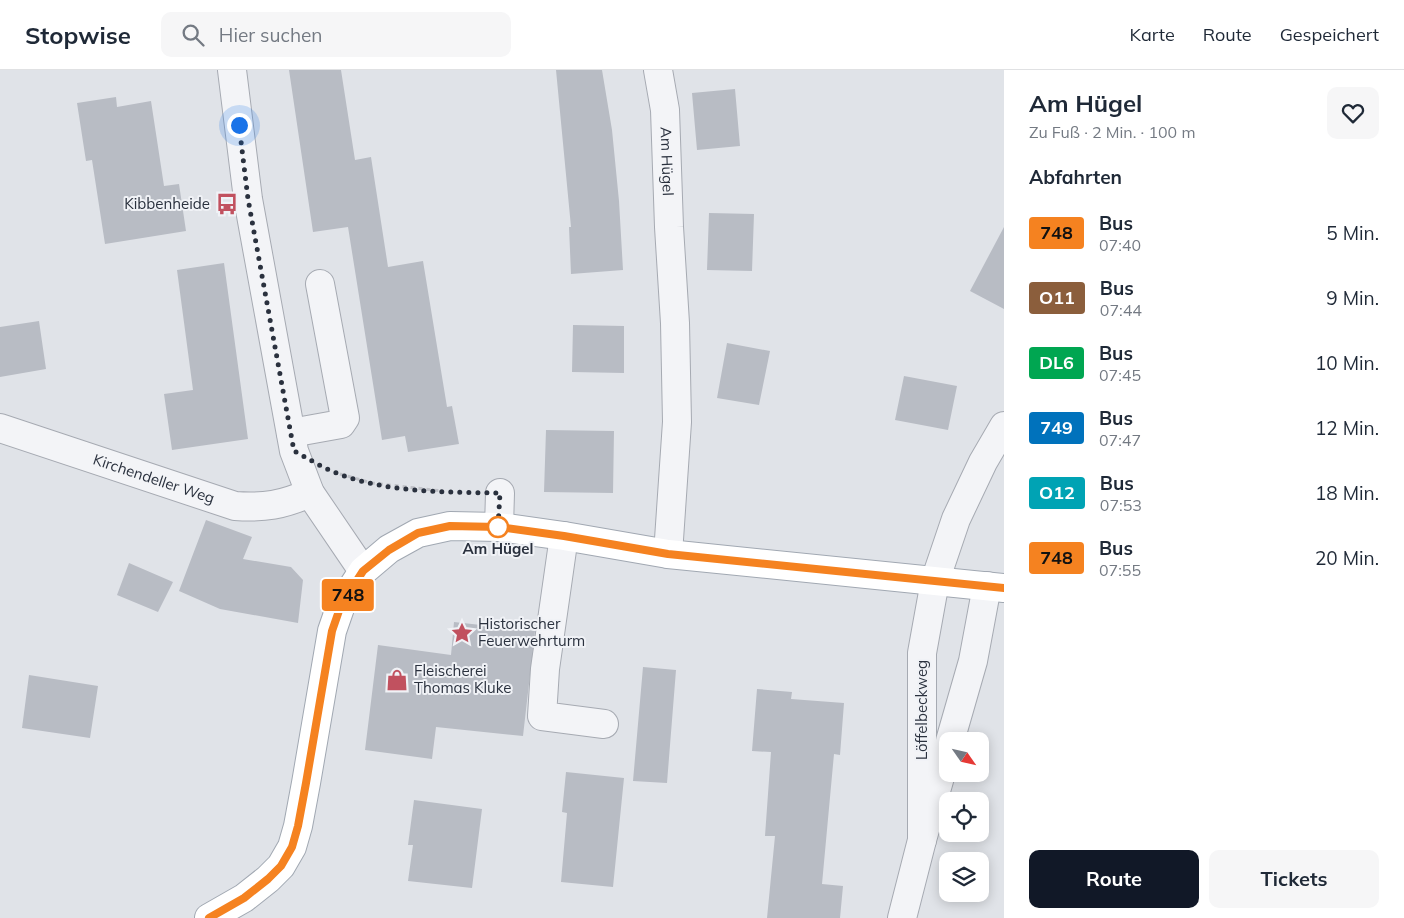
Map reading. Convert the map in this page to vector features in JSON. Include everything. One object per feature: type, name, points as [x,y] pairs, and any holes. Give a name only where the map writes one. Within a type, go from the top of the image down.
[{"type":"main road","points":[[209,918],[244,898],[268,879],[281,866],[292,847],[306,783],[332,631],[341,605],[363,571],[389,550],[418,533],[450,526],[499,527],[668,554],[996,587]]},
{"type":"street","points":[[232,70],[248,199],[294,451],[298,498],[363,571]]},
{"type":"street","name":"Am Hügel","points":[[658,70],[665,110],[675,324],[676,422],[668,554]]},
{"type":"street","points":[[291,434],[341,424],[345,418],[320,284]]},
{"type":"street","name":"Löffelbeckweg","points":[[922,840],[922,653],[935,581],[956,519],[983,462],[1004,426]]},
{"type":"street","name":"Kirchendeller Weg","points":[[0,428],[235,506],[257,508],[298,498]]},
{"type":"street","points":[[499,527],[500,493]]},
{"type":"street","points":[[564,536],[545,669],[542,716],[604,724]]},
{"type":"street","name":"Löffelbeckweg","points":[[953,732],[996,587]]},
{"type":"street","name":"Löffelbeckweg","points":[[902,918],[939,780]]},
{"type":"path","points":[[339,474],[372,484],[443,491]]},
{"type":"building","points":[[289,70],[341,70],[355,160],[371,157],[388,267],[423,261],[447,407],[452,406],[459,444],[408,452],[405,436],[382,440],[348,227],[313,232]]},
{"type":"building","points":[[556,70],[602,70],[612,130],[623,270],[571,274],[569,227],[571,227]]},
{"type":"building","points":[[735,89],[740,146],[697,150],[692,93]]},
{"type":"building","points":[[116,97],[117,107],[151,101],[164,186],[179,184],[186,231],[105,244],[92,160],[86,161],[77,103]]},
{"type":"building","points":[[709,213],[754,214],[752,271],[707,270]]},
{"type":"building","points":[[1004,227],[1004,309],[970,291]]},
{"type":"building","points":[[224,263],[248,439],[172,450],[164,394],[193,390],[177,270]]},
{"type":"building","points":[[39,321],[46,369],[0,377],[0,327]]},
{"type":"building","points":[[573,325],[624,326],[624,373],[572,372]]},
{"type":"building","points":[[727,343],[770,351],[759,405],[717,398]]},
{"type":"building","points":[[904,376],[957,386],[948,430],[895,420]]},
{"type":"building","points":[[546,430],[614,431],[613,493],[544,492]]},
{"type":"building","points":[[206,520],[252,537],[243,559],[291,567],[303,580],[298,623],[220,609],[179,591]]},
{"type":"building","points":[[129,563],[173,582],[158,612],[117,595]]},
{"type":"building","points":[[454,622],[535,631],[523,736],[436,727],[432,759],[365,750],[378,645],[451,655]]},
{"type":"building","points":[[643,667],[676,670],[667,783],[633,781]]},
{"type":"building","points":[[29,675],[98,686],[90,738],[22,728]]},
{"type":"building","points":[[757,689],[792,692],[791,699],[844,703],[840,755],[834,754],[822,884],[843,886],[840,918],[767,918],[775,836],[765,836],[771,752],[752,751]]},
{"type":"building","points":[[566,772],[624,778],[613,887],[561,882],[567,813],[562,812]]},
{"type":"building","points":[[414,800],[482,809],[472,888],[408,881],[413,845],[408,845]]},
{"type":"bus line","name":"748","points":[[209,918],[244,898],[268,879],[281,866],[292,847],[306,783],[332,631],[341,605],[363,571],[389,550],[418,533],[450,526],[478,525],[564,536],[668,554],[1004,588]]},
{"type":"place","name":"Kibbenheide","points":[[227,204]]},
{"type":"place","name":"Am Hügel","points":[[498,527]]},
{"type":"place","name":"Historischer Feuerwehrturm","points":[[462,633]]},
{"type":"place","name":"Fleischerei Thomas Kluke","points":[[397,680]]},
{"type":"route","points":[[239,125],[248,199],[294,451],[339,474],[372,484],[453,492],[500,493],[498,527]]}]
